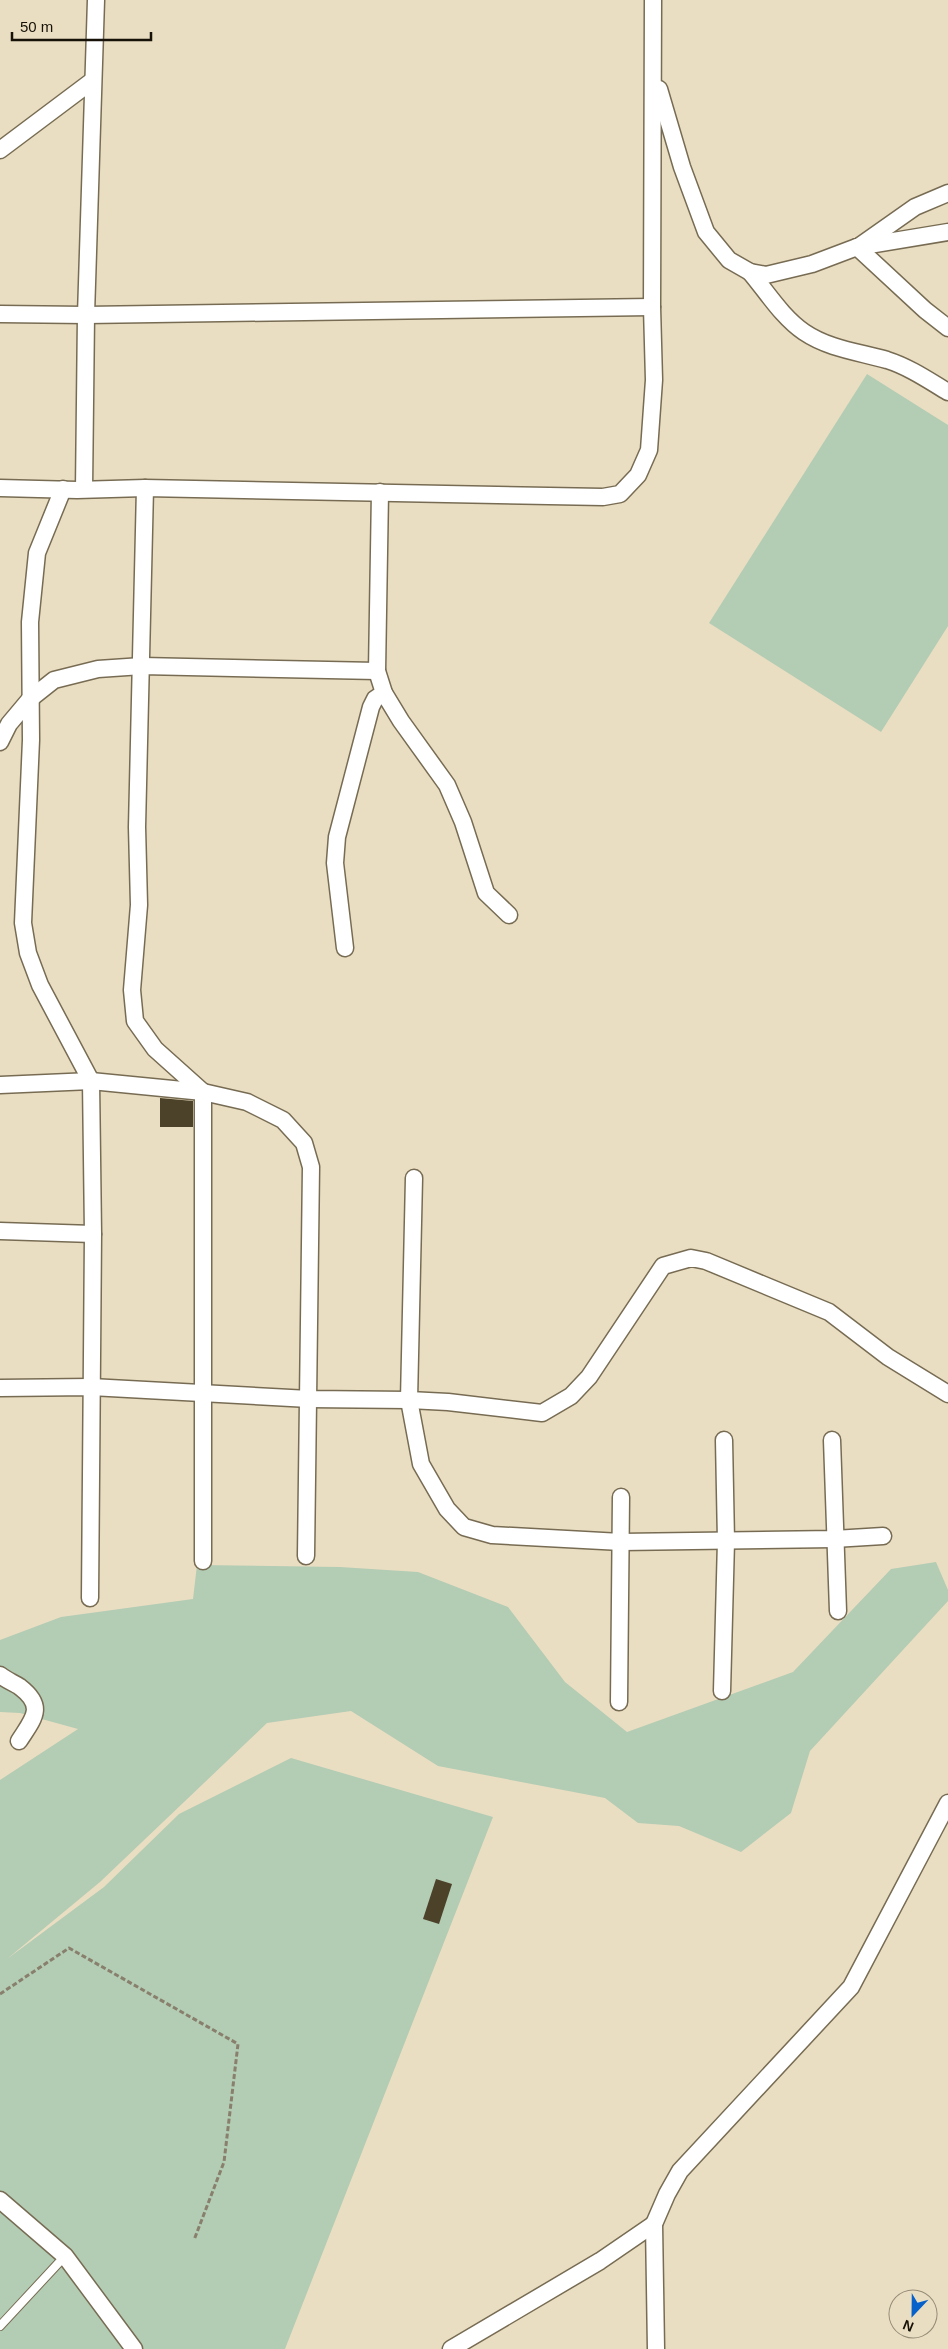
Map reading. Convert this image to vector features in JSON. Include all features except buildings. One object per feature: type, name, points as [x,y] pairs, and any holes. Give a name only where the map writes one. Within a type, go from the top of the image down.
[{"type":"street","points":[[84,490],[86,315],[96,0]]},
{"type":"street","points":[[0,488],[84,490],[145,488],[603,497],[620,494],[638,475],[649,450],[654,380],[652,307],[653,0]]},
{"type":"street","points":[[654,73],[682,167],[706,232],[729,260],[750,272],[766,275],[812,264],[858,247],[948,232]]},
{"type":"street","points":[[0,150],[92,81]]},
{"type":"street","points":[[858,247],[915,207],[948,194]]},
{"type":"street","points":[[858,247],[925,310],[948,328]]},
{"type":"street","points":[[750,272],[788,318],[804,332],[825,343],[888,361],[914,372],[948,392]]},
{"type":"street","points":[[0,314],[86,315],[652,307]]},
{"type":"street","points":[[145,488],[137,827],[139,905],[132,990],[135,1021],[155,1049],[203,1092],[203,1561]]},
{"type":"street","points":[[63,489],[37,553],[30,622],[31,740],[23,923],[28,953],[40,984],[91,1081],[93,1234],[90,1598]]},
{"type":"street","points":[[380,492],[377,671],[384,693],[401,721],[447,785],[463,822],[486,893],[509,915]]},
{"type":"street","points":[[0,742],[10,724],[30,699],[54,680],[98,669],[142,666],[377,671]]},
{"type":"street","points":[[345,948],[335,863],[337,837],[371,707],[374,699],[384,693]]},
{"type":"street","points":[[0,1085],[91,1081],[203,1092],[246,1102],[283,1120],[304,1143],[311,1167],[306,1556]]},
{"type":"street","points":[[414,1178],[409,1400],[421,1464],[447,1509],[464,1527],[492,1535],[620,1542],[834,1539],[883,1536]]},
{"type":"street","points":[[0,1231],[93,1234]]},
{"type":"street","points":[[0,1388],[91,1387],[309,1399],[409,1400],[510,1408],[534,1413],[550,1410],[572,1396],[588,1377],[663,1266],[691,1258],[706,1261],[829,1312],[888,1357],[948,1394]]},
{"type":"street","points":[[722,1691],[726,1541],[724,1440]]},
{"type":"street","points":[[832,1440],[838,1611]]},
{"type":"street","points":[[619,1702],[621,1497]]},
{"type":"street","points":[[0,1675],[19,1686],[34,1700],[36,1705],[36,1710],[29,1726],[19,1741]]},
{"type":"street","points":[[656,2349],[654,2224],[667,2194],[680,2171],[851,1987],[948,1803]]},
{"type":"street","points":[[0,2200],[65,2256],[134,2349]]},
{"type":"street","points":[[451,2349],[600,2261],[654,2224]]},
{"type":"lane","points":[[0,2326],[65,2256]]},
{"type":"path","points":[[0,1994],[69,1948],[238,2044],[224,2162],[194,2240]]},
{"type":"green space","points":[[867,374],[948,425],[948,626],[881,732],[709,623]]},
{"type":"green space","points":[[936,1562],[948,1590],[948,1601],[810,1751],[791,1813],[741,1852],[679,1826],[638,1823],[605,1798],[438,1766],[351,1711],[267,1723],[100,1882],[7,1959],[104,1887],[179,1814],[291,1758],[493,1817],[285,2349],[0,2349],[0,1780],[78,1729],[20,1713],[0,1712],[0,1640],[61,1617],[193,1599],[197,1565],[340,1567],[418,1572],[508,1607],[565,1682],[627,1732],[793,1672],[891,1569]]}]
